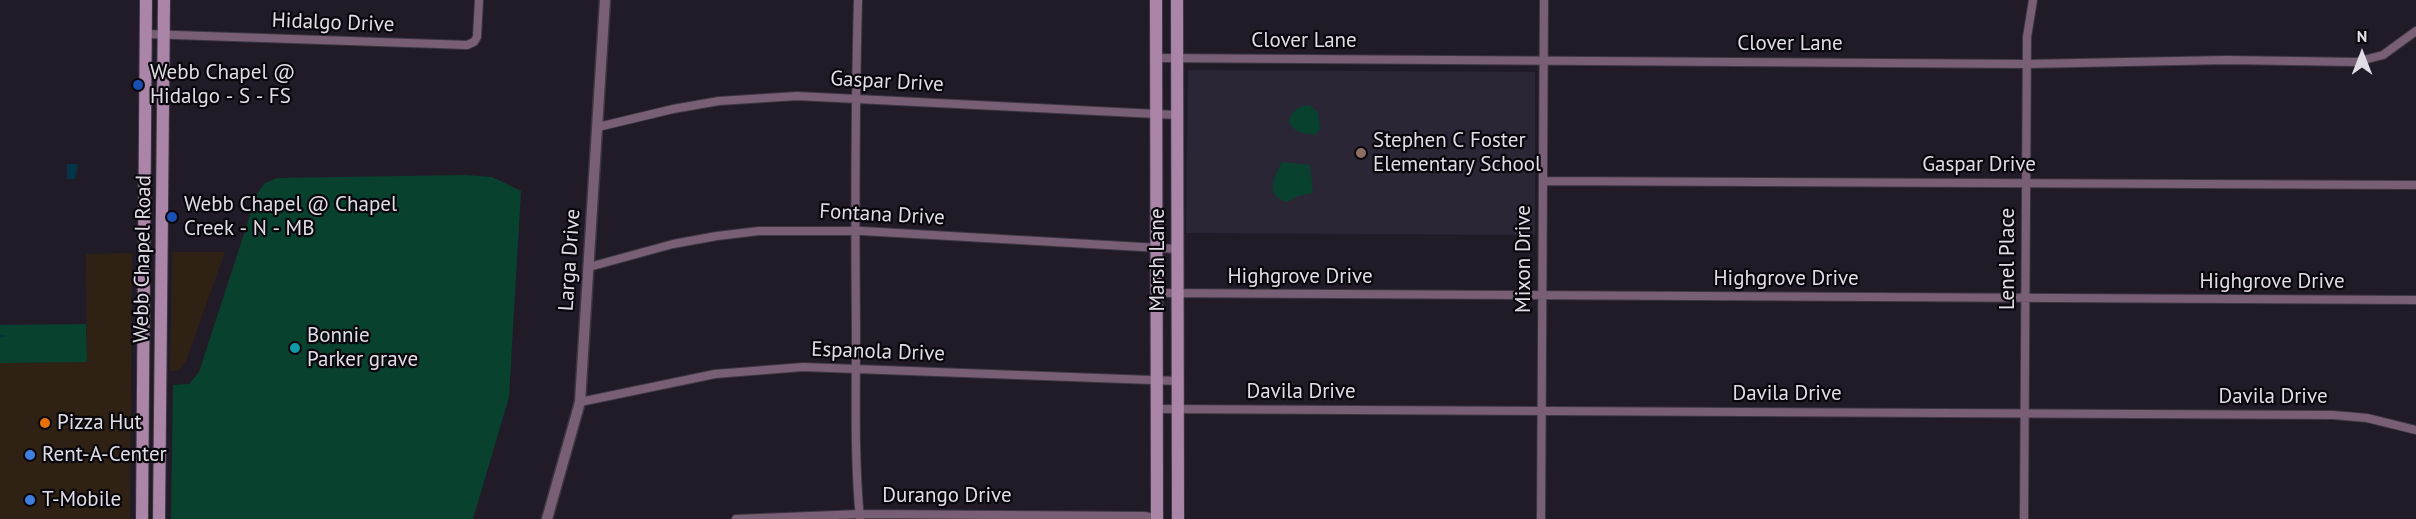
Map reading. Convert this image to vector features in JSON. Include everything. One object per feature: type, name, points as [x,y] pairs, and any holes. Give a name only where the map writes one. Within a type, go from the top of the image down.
[{"type":"main road","name":"Webb Chapel Road","points":[[142,519],[146,0]]},
{"type":"main road","name":"Webb Chapel Road","points":[[159,519],[164,205],[164,0]]},
{"type":"main road","name":"Marsh Lane","points":[[1156,0],[1157,519]]},
{"type":"main road","name":"Marsh Lane","points":[[1177,0],[1178,519]]},
{"type":"main road","points":[[145,102],[164,103]]},
{"type":"main road","points":[[146,121],[164,122]]},
{"type":"main road","points":[[146,205],[164,205]]},
{"type":"main road","points":[[144,302],[163,302]]},
{"type":"main road","points":[[143,402],[160,402]]},
{"type":"main road","points":[[142,438],[159,439]]},
{"type":"street","name":"Hidalgo Drive","points":[[146,34],[467,45],[474,42],[477,37],[479,0]]},
{"type":"street","name":"Larga Drive","points":[[547,519],[580,402],[605,0]]},
{"type":"street","points":[[858,0],[855,231],[860,516]]},
{"type":"street","name":"Mixon Drive","points":[[1541,519],[1544,0]]},
{"type":"street","name":"Lenel Place","points":[[2024,519],[2027,64],[2029,18],[2033,0]]},
{"type":"street","name":"Clover Lane","points":[[1156,58],[2027,64],[2158,60],[2356,62],[2383,54],[2416,31]]},
{"type":"street","name":"Gaspar Drive","points":[[598,126],[719,101],[797,96],[1178,116]]},
{"type":"street","name":"Gaspar Drive","points":[[1543,181],[2416,185]]},
{"type":"street","name":"Fontana Drive","points":[[589,267],[673,244],[759,231],[855,231],[1177,249]]},
{"type":"street","name":"Highgrove Drive","points":[[1156,293],[2416,300]]},
{"type":"street","name":"Espanola Drive","points":[[580,402],[715,374],[803,367],[1178,381]]},
{"type":"street","name":"Davila Drive","points":[[1157,409],[2333,415],[2367,418],[2416,430]]},
{"type":"street","name":"Durango Drive","points":[[736,519],[860,516],[1145,516],[1157,519]]},
{"type":"shaded area","name":"Stephen C Foster Elementary School","points":[[1188,70],[1535,72],[1535,235],[1186,233]]},
{"type":"shaded area","points":[[172,252],[225,252],[186,361],[178,371],[170,371]]},
{"type":"shaded area","points":[[132,253],[130,519],[0,519],[0,363],[87,362],[86,254]]},
{"type":"green space","points":[[1309,105],[1318,112],[1320,129],[1315,135],[1298,131],[1291,126],[1290,122],[1295,110]]},
{"type":"green space","points":[[1282,162],[1310,165],[1313,193],[1298,196],[1287,202],[1275,195],[1274,180]]},
{"type":"green space","points":[[465,175],[492,177],[521,191],[509,397],[473,519],[171,519],[173,385],[189,384],[199,372],[257,194],[265,183],[277,178]]},
{"type":"green space","points":[[86,324],[87,362],[0,363],[0,325]]},
{"type":"water","points":[[67,164],[78,164],[75,179],[67,179]]},
{"type":"place","name":"Webb Chapel @ Hidalgo - S - FS","points":[[138,85]]},
{"type":"place","name":"Stephen C Foster Elementary School","points":[[1361,153]]},
{"type":"place","name":"Webb Chapel @ Chapel Creek - N - MB","points":[[172,217]]},
{"type":"place","name":"Bonnie Parker grave","points":[[295,348]]},
{"type":"place","name":"Pizza Hut","points":[[45,423]]},
{"type":"place","name":"Rent-A-Center","points":[[30,455]]},
{"type":"place","name":"T-Mobile","points":[[30,500]]}]
